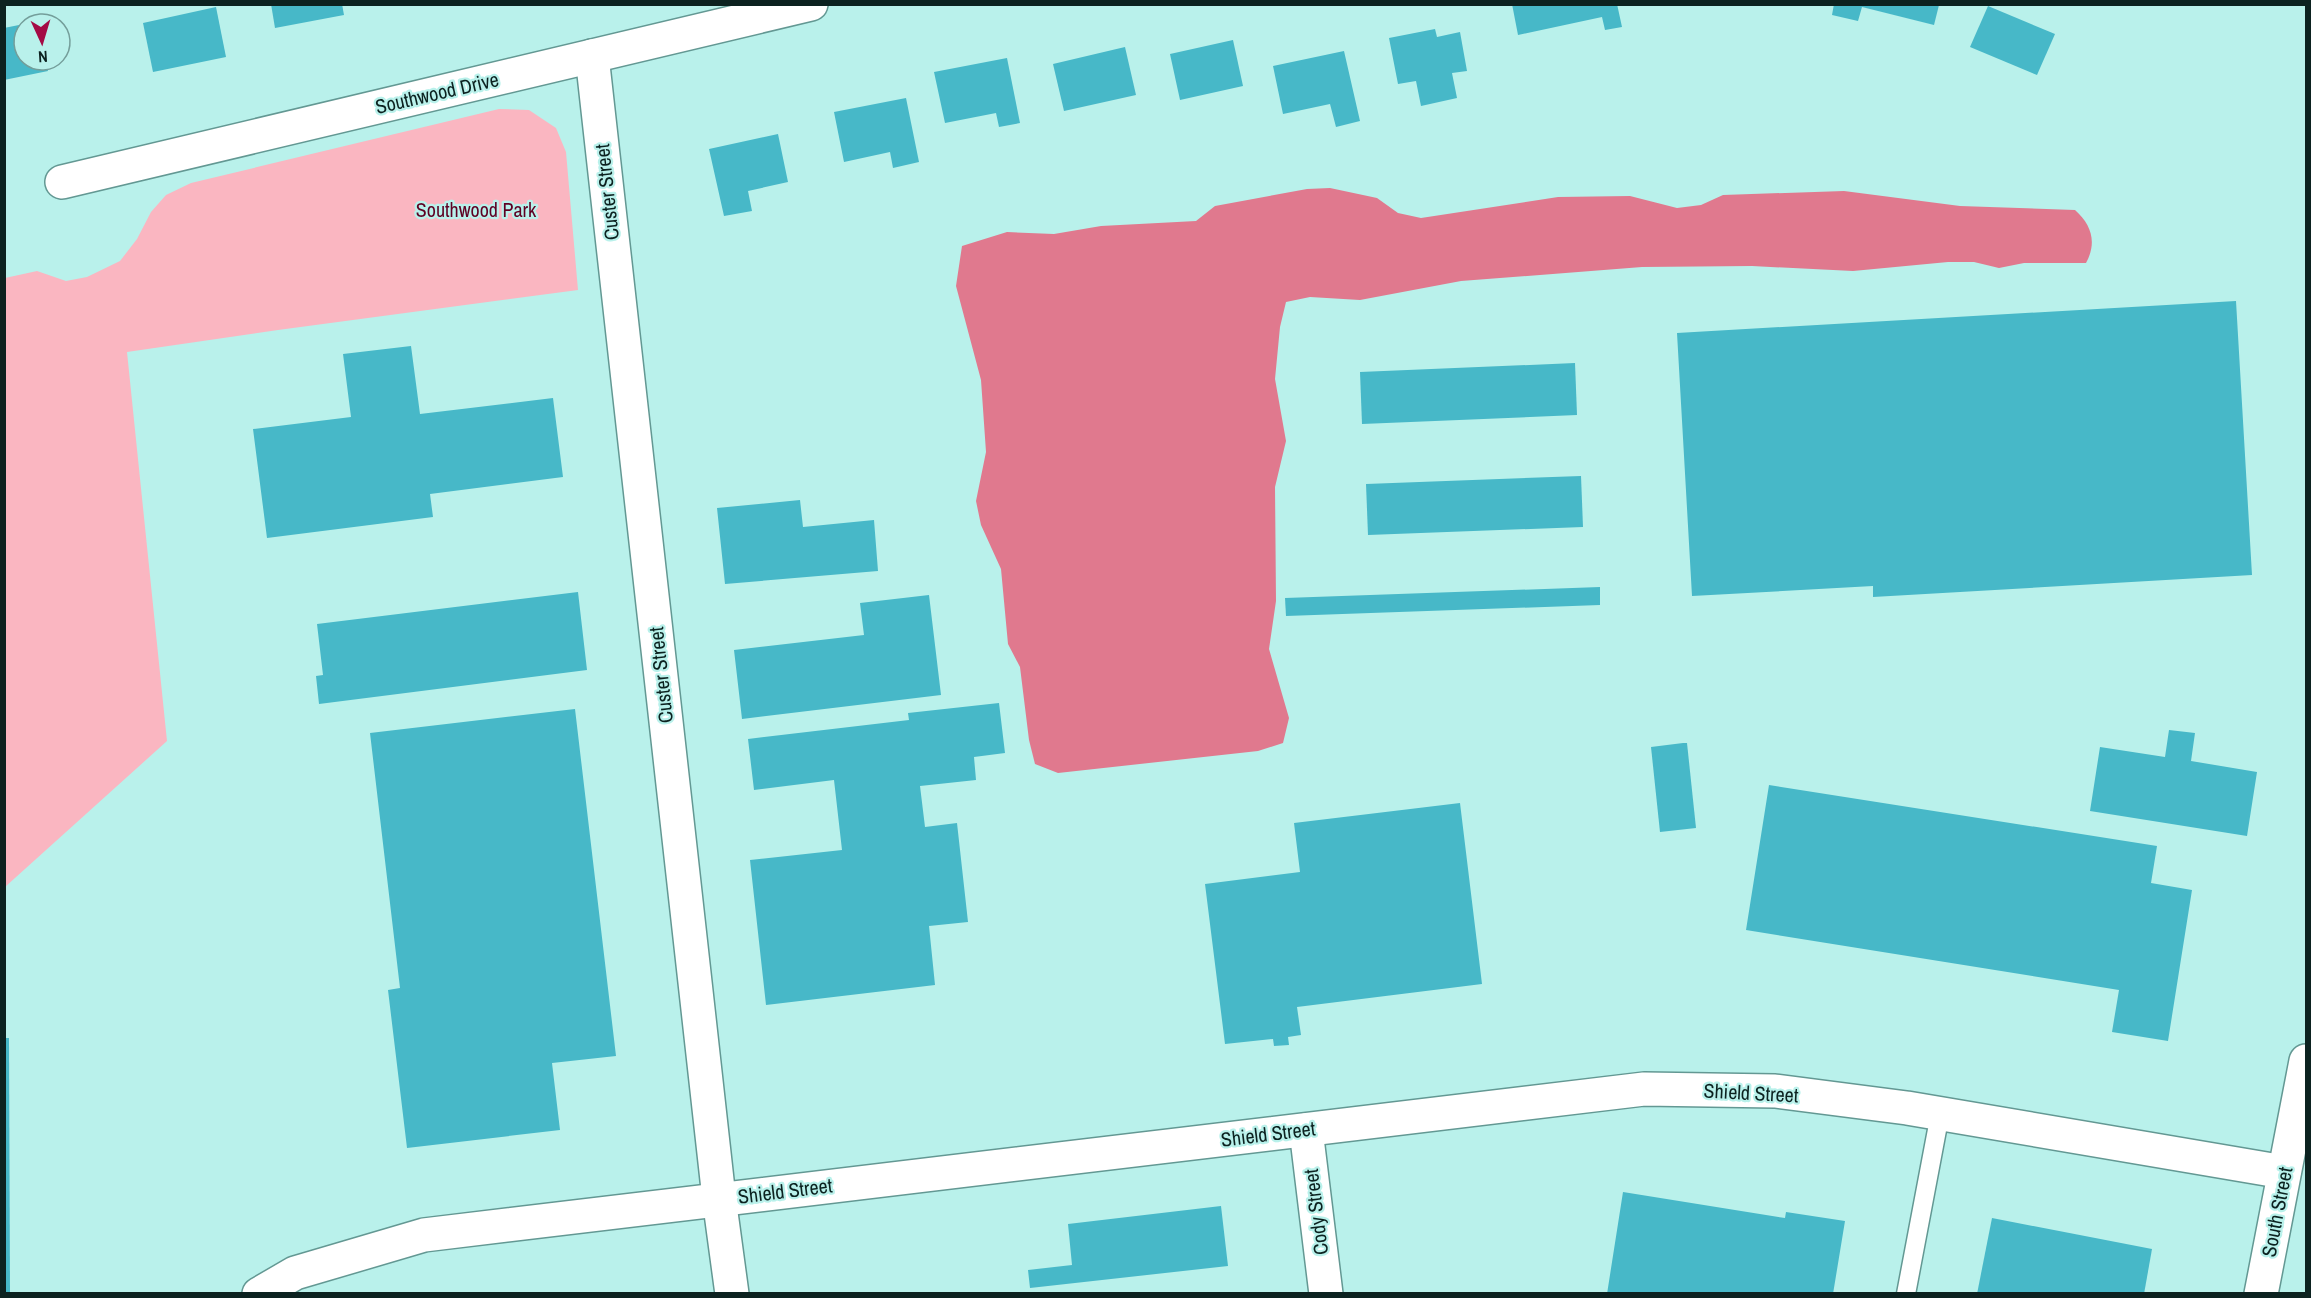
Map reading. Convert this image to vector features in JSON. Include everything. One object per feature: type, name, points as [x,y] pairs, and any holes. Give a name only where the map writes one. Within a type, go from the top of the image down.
[{"type":"street","name":"Southwood Drive","points":[[62,182],[812,4]]},
{"type":"street","name":"Custer Street","points":[[592,56],[719,1198],[732,1293]]},
{"type":"street","name":"South Street","points":[[2260,1293],[2307,1061]]},
{"type":"street","name":"Shield Street","points":[[259,1293],[294,1273],[424,1235],[1644,1089],[1775,1091],[1940,1114],[2284,1172]]},
{"type":"street","name":"Cody Street","points":[[1306,1130],[1326,1293]]},
{"type":"lane","points":[[1906,1293],[1940,1114]]},
{"type":"green space","name":"Southwood Park","points":[[499,109],[529,110],[556,128],[566,152],[578,290],[127,352],[167,741],[5,887],[5,278],[37,271],[66,281],[87,277],[120,261],[137,239],[151,212],[166,195],[191,183]]},
{"type":"shaded area","points":[[1330,188],[1377,198],[1398,213],[1421,218],[1558,197],[1630,196],[1677,208],[1701,205],[1723,195],[1844,191],[1960,206],[2075,210],[2089,228],[2092,241],[2086,263],[2024,263],[1999,268],[1974,262],[1948,262],[1853,271],[1752,266],[1642,267],[1461,281],[1360,300],[1310,297],[1286,302],[1280,327],[1275,379],[1286,441],[1275,487],[1276,601],[1269,649],[1289,718],[1283,743],[1258,751],[1058,773],[1035,764],[1029,740],[1020,667],[1008,644],[1001,569],[981,525],[976,501],[986,452],[981,380],[956,286],[962,246],[1007,232],[1054,234],[1101,226],[1196,221],[1215,206],[1307,189]]},
{"type":"building","points":[[271,4],[342,4],[344,15],[275,28]]},
{"type":"building","points":[[1512,4],[1617,4],[1622,27],[1605,30],[1602,17],[1518,35]]},
{"type":"building","points":[[1834,4],[1939,5],[1934,25],[1862,7],[1858,21],[1832,15]]},
{"type":"building","points":[[1988,6],[2055,34],[2037,75],[1970,47]]},
{"type":"building","points":[[216,7],[226,57],[153,72],[143,23]]},
{"type":"building","points":[[12,26],[12,72],[43,72],[4,80],[4,28]]},
{"type":"building","points":[[1435,29],[1437,37],[1460,32],[1467,71],[1452,73],[1457,98],[1421,106],[1416,81],[1398,84],[1389,38]]},
{"type":"building","points":[[1233,40],[1243,86],[1180,100],[1170,54]]},
{"type":"building","points":[[1125,47],[1136,95],[1064,111],[1053,64]]},
{"type":"building","points":[[1344,51],[1360,121],[1336,127],[1330,104],[1283,114],[1273,66]]},
{"type":"building","points":[[1007,58],[1020,123],[999,127],[996,113],[945,123],[934,72]]},
{"type":"building","points":[[906,98],[919,162],[893,168],[890,152],[844,162],[834,112]]},
{"type":"building","points":[[778,134],[788,182],[748,191],[752,211],[724,216],[709,149]]},
{"type":"building","points":[[2236,301],[2252,575],[1873,597],[1873,586],[1692,596],[1677,333]]},
{"type":"building","points":[[411,346],[420,414],[553,398],[563,477],[430,494],[433,517],[267,538],[253,429],[351,417],[343,354]]},
{"type":"building","points":[[1575,363],[1577,415],[1362,424],[1360,372]]},
{"type":"building","points":[[1581,476],[1583,527],[1368,535],[1366,484]]},
{"type":"building","points":[[800,500],[803,527],[874,520],[878,571],[725,584],[717,508]]},
{"type":"building","points":[[1600,587],[1600,605],[1286,616],[1285,598]]},
{"type":"building","points":[[578,592],[587,670],[319,704],[316,676],[323,675],[317,624]]},
{"type":"building","points":[[929,595],[941,695],[742,719],[734,650],[864,635],[860,603]]},
{"type":"building","points":[[999,703],[1005,753],[974,757],[976,780],[920,786],[925,827],[957,823],[968,922],[929,926],[935,985],[766,1005],[750,860],[842,850],[834,780],[754,790],[748,739],[909,720],[908,713]]},
{"type":"building","points":[[575,709],[616,1056],[552,1063],[560,1130],[407,1148],[388,990],[400,988],[370,733]]},
{"type":"building","points":[[2169,730],[2195,733],[2191,761],[2257,772],[2247,836],[2090,811],[2100,747],[2165,757]]},
{"type":"building","points":[[1687,743],[1696,828],[1660,832],[1651,747]]},
{"type":"building","points":[[1769,785],[2157,846],[2151,883],[2192,890],[2168,1041],[2112,1032],[2119,990],[1746,930]]},
{"type":"building","points":[[1460,803],[1482,984],[1297,1007],[1301,1035],[1288,1037],[1289,1045],[1274,1046],[1273,1039],[1225,1044],[1205,884],[1300,872],[1294,823]]},
{"type":"building","points":[[4,1038],[9,1038],[10,1294],[4,1294]]},
{"type":"building","points":[[1623,1192],[1785,1218],[1786,1212],[1845,1221],[1833,1294],[1607,1294]]},
{"type":"building","points":[[1221,1206],[1228,1266],[1030,1288],[1028,1270],[1072,1265],[1068,1224]]},
{"type":"building","points":[[1992,1218],[2152,1249],[2144,1294],[1977,1294]]}]
